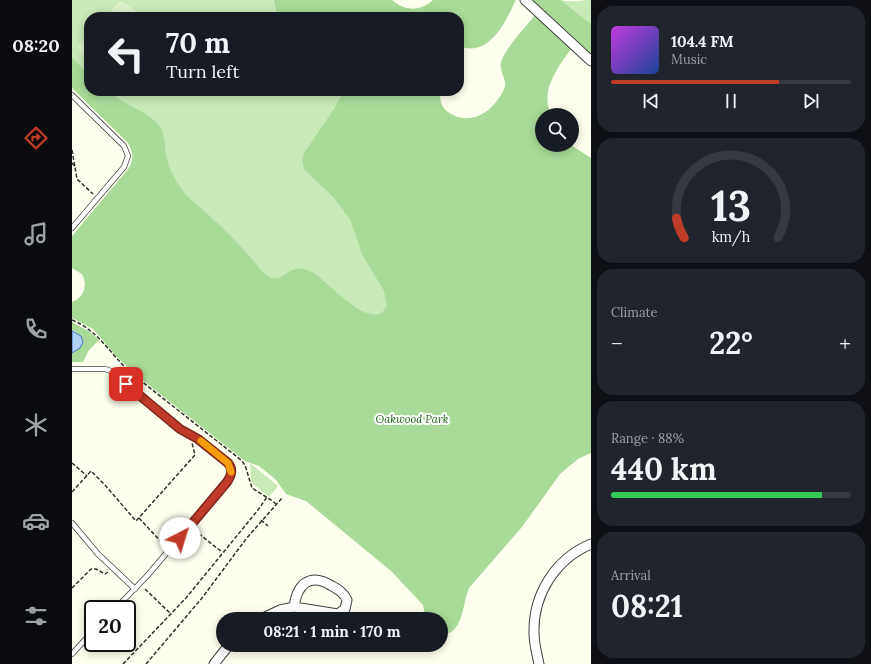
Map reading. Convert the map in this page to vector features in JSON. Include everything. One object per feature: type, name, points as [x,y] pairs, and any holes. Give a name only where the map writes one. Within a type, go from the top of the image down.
[{"type":"street","points":[[525,0],[591,61]]},
{"type":"street","points":[[539,664],[534,642],[534,628],[542,593],[548,581],[559,567],[575,552],[591,544]]},
{"type":"street","points":[[276,612],[294,607],[310,608],[338,614],[345,609],[347,600],[342,592],[327,582],[313,579],[306,582],[300,589],[296,596],[294,607]]},
{"type":"street","points":[[214,664],[223,652]]},
{"type":"lane","points":[[72,95],[122,143],[127,151],[125,165],[72,228]]},
{"type":"lane","points":[[72,369],[105,369],[111,371],[180,429],[194,437],[228,463],[230,467],[231,473],[227,482],[170,550],[124,600]]},
{"type":"lane","points":[[72,523],[98,554],[135,589]]},
{"type":"lane","points":[[72,654],[84,641]]},
{"type":"path","points":[[72,150],[78,180],[98,198]]},
{"type":"path","points":[[72,163],[76,168]]},
{"type":"path","points":[[72,320],[94,333],[116,359],[131,373],[241,460],[245,465],[252,488],[276,504]]},
{"type":"path","points":[[72,492],[91,471],[104,483],[136,521],[195,455],[192,444],[194,437]]},
{"type":"path","points":[[72,463],[87,476]]},
{"type":"path","points":[[123,664],[190,593],[267,497]]},
{"type":"path","points":[[146,664],[202,598],[261,520],[282,497]]},
{"type":"path","points":[[139,518],[170,550]]},
{"type":"path","points":[[261,520],[268,526]]},
{"type":"path","points":[[190,526],[222,552]]},
{"type":"path","points":[[72,588],[91,569],[96,569],[105,574],[113,568]]},
{"type":"path","points":[[140,584],[171,614]]},
{"type":"green space","points":[[72,0],[316,0],[317,12],[84,12],[84,78],[72,68]]},
{"type":"green space","points":[[274,0],[392,0],[397,4],[412,9],[423,7],[433,0],[516,0],[507,19],[495,36],[487,43],[479,47],[470,48],[464,47],[464,12],[277,12]]},
{"type":"green space","points":[[532,0],[561,0],[591,24],[591,55]]},
{"type":"green space","points":[[561,0],[591,0],[591,24]]},
{"type":"green space","points":[[120,1],[130,6],[137,12],[110,12]]},
{"type":"green space","name":"Oakwood Park","points":[[535,15],[571,49],[560,64],[552,80],[549,88],[549,108],[535,108],[535,152],[579,152],[579,150],[591,158],[591,453],[578,459],[560,474],[522,527],[469,588],[458,624],[448,633],[448,612],[424,612],[423,605],[391,571],[306,501],[286,494],[276,480],[259,466],[245,461],[136,375],[118,358],[93,329],[72,318],[72,302],[80,297],[84,291],[85,282],[82,274],[72,268],[72,236],[129,168],[132,161],[132,155],[128,143],[72,88],[72,57],[84,70],[84,96],[115,96],[148,115],[156,122],[162,130],[167,160],[183,191],[229,234],[264,273],[274,279],[298,268],[305,269],[314,273],[350,303],[361,310],[372,314],[380,313],[387,306],[384,291],[362,254],[350,219],[333,197],[304,169],[302,160],[304,153],[341,96],[440,96],[445,109],[451,114],[465,118],[478,116],[489,110],[494,105],[505,88],[505,80],[501,65],[503,56]]},
{"type":"green space","points":[[84,39],[84,55],[79,50],[78,46]]},
{"type":"green space","points":[[105,96],[369,96],[591,400],[73,302],[80,297],[84,290],[85,282],[82,274],[72,268],[156,139]]},
{"type":"green space","points":[[72,322],[90,332],[99,340],[89,350],[83,362],[72,362],[72,353],[76,351],[76,332],[72,331]]},
{"type":"green space","points":[[250,463],[278,486],[269,497],[251,482]]},
{"type":"water","points":[[72,331],[81,336],[83,342],[80,348],[72,353]]},
{"type":"slow traffic","points":[[201,441],[228,463],[231,472]]},
{"type":"route","points":[[126,384],[180,429],[200,441],[228,463],[230,467],[231,473],[227,482],[180,538]]}]
